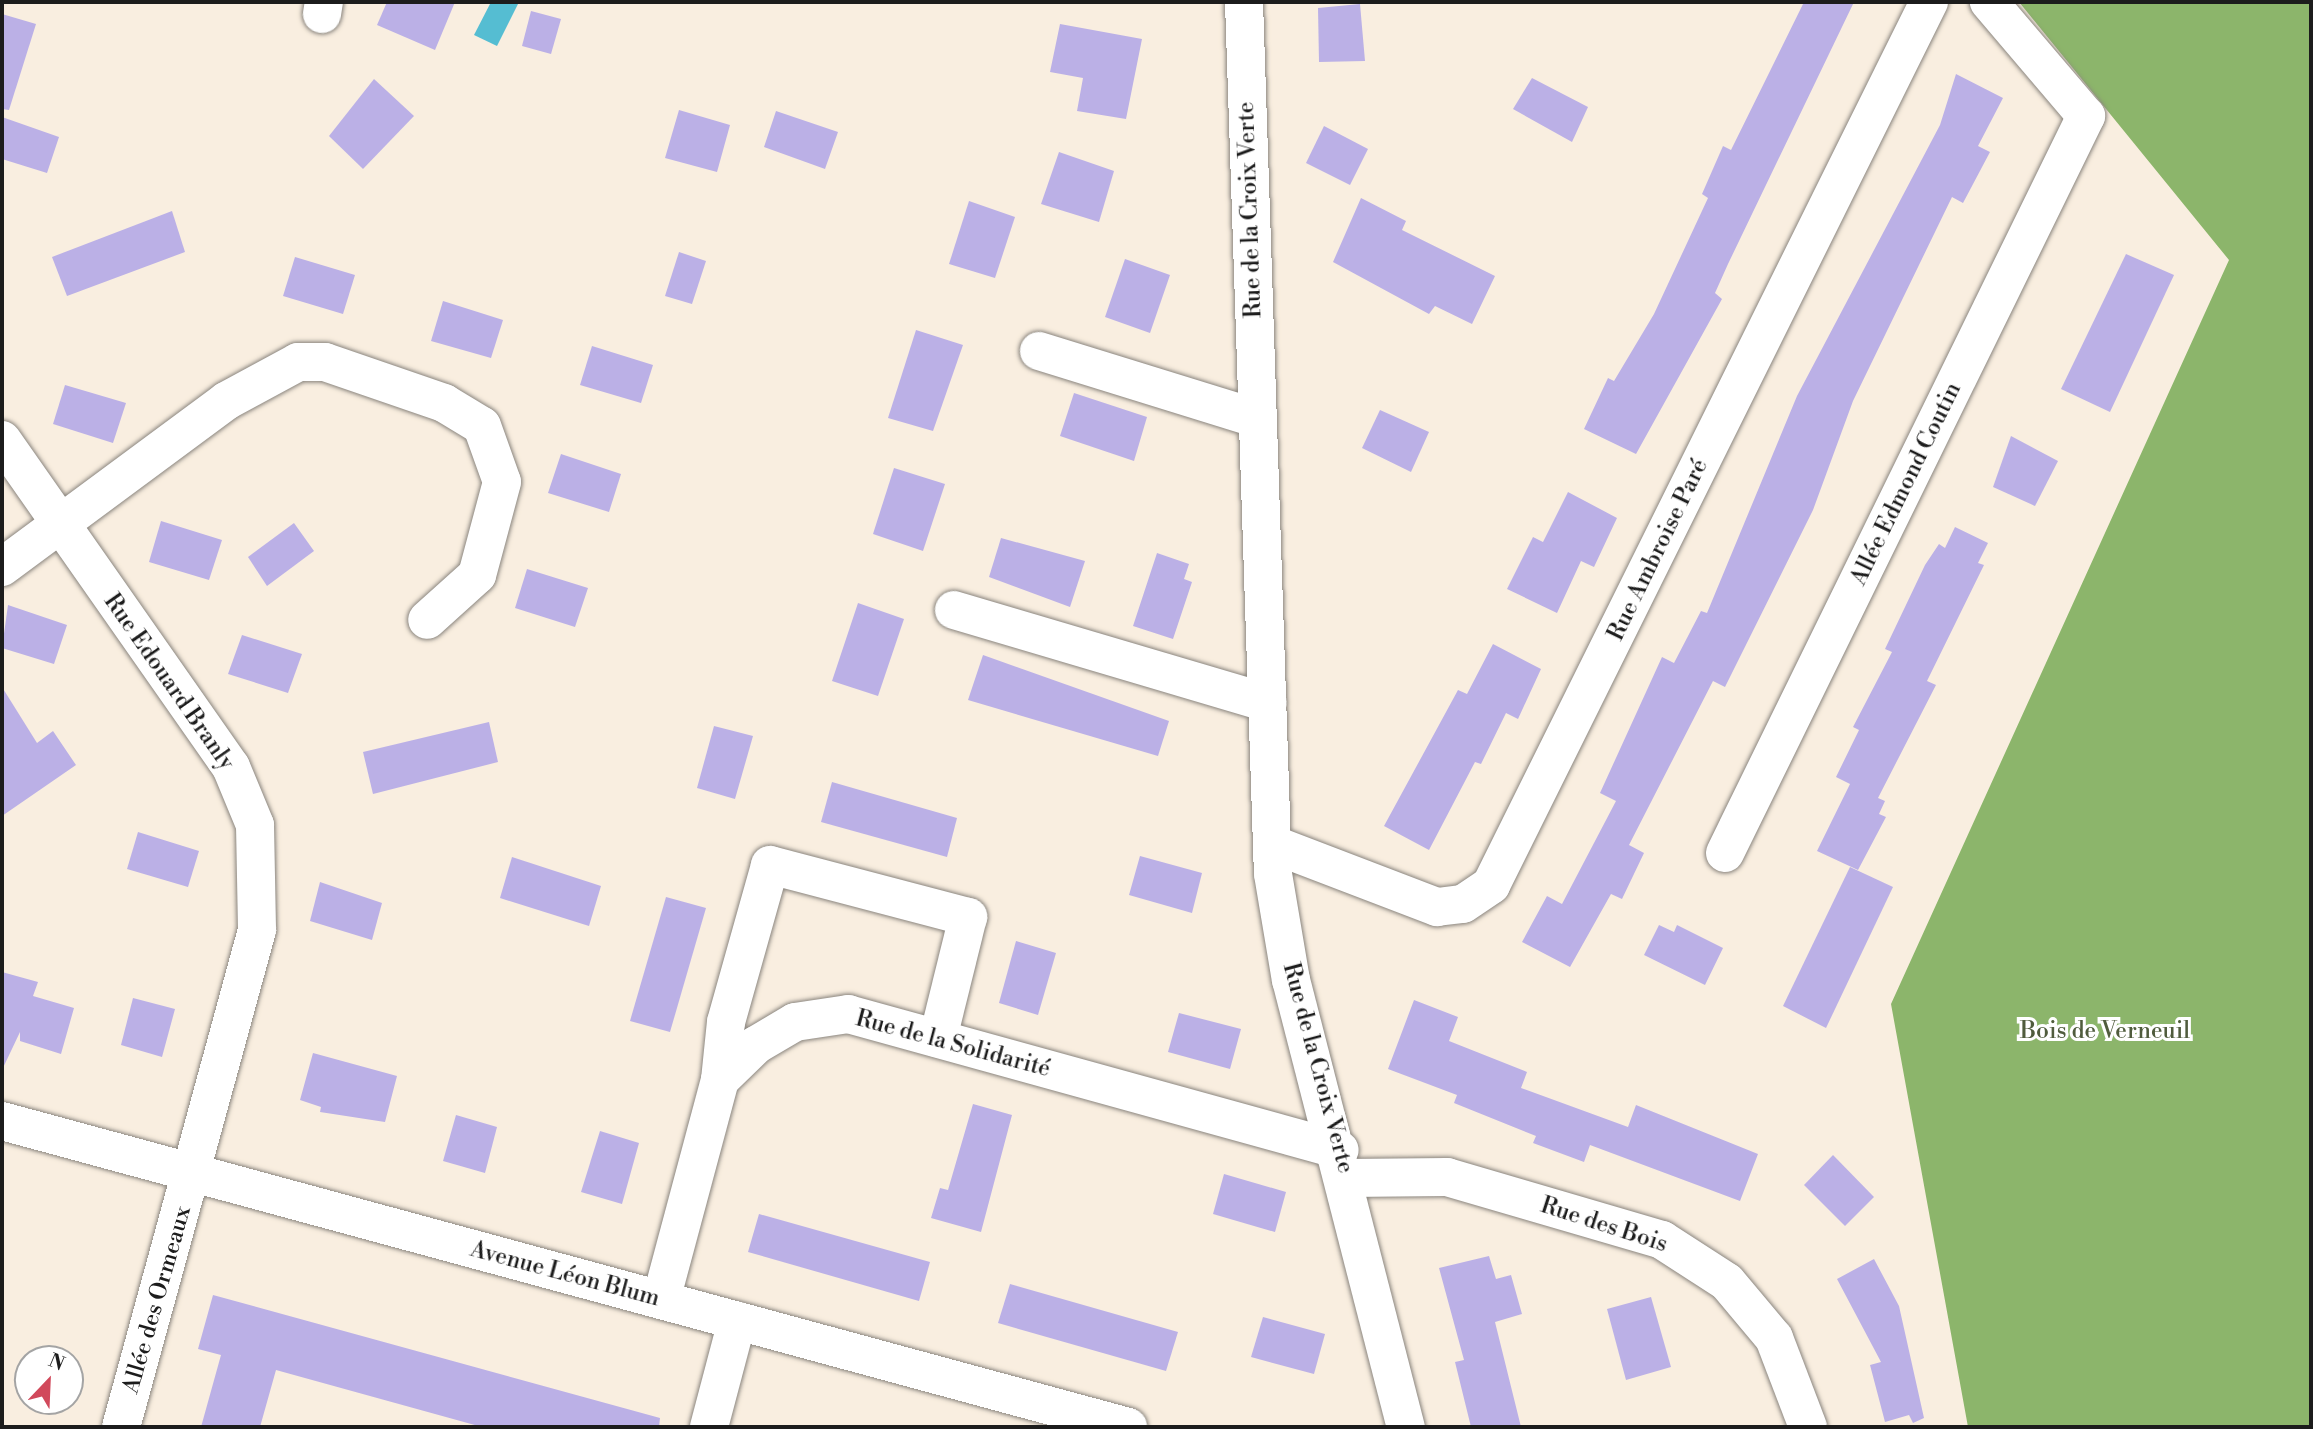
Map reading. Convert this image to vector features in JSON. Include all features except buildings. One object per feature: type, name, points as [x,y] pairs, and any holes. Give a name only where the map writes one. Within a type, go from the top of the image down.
[{"type":"street","name":"Rue de la Croix Verte","points":[[1244,2],[1272,844],[1292,980],[1344,1164],[1406,1427]]},
{"type":"street","name":"Rue Ambroise Paré","points":[[1272,844],[1437,907],[1463,904],[1491,885],[1929,2]]},
{"type":"street","name":"Allée Edmond Coutin","points":[[1725,853],[2086,116],[1989,2]]},
{"type":"street","points":[[1038,351],[1256,418]]},
{"type":"street","points":[[2,567],[60,528],[226,401],[298,362],[325,362],[444,403],[482,426],[502,482],[477,575],[427,620]]},
{"type":"street","name":"Rue Edouard Branly","points":[[2,440],[60,528],[231,767],[256,825],[257,930],[192,1173]]},
{"type":"street","points":[[954,610],[1267,703]]},
{"type":"street","points":[[661,1300],[720,1080],[726,1022],[770,865],[968,917],[938,1038]]},
{"type":"street","name":"Rue de la Solidarité","points":[[720,1080],[756,1045],[795,1023],[848,1014],[938,1038],[1344,1164]]},
{"type":"street","name":"Avenue Léon Blum","points":[[2,1121],[1128,1427]]},
{"type":"street","name":"Rue des Bois","points":[[1344,1164],[1447,1177],[1662,1240],[1727,1282],[1774,1338],[1808,1427]]},
{"type":"street","name":"Allée des Ormeaux","points":[[121,1427],[192,1173]]},
{"type":"street","points":[[709,1427],[737,1321]]},
{"type":"green space","name":"Bois de Verneuil","points":[[2019,2],[2311,2],[2311,1427],[1968,1427],[1891,1004],[2229,260]]},
{"type":"water","points":[[491,2],[519,2],[497,46],[474,35]]}]
